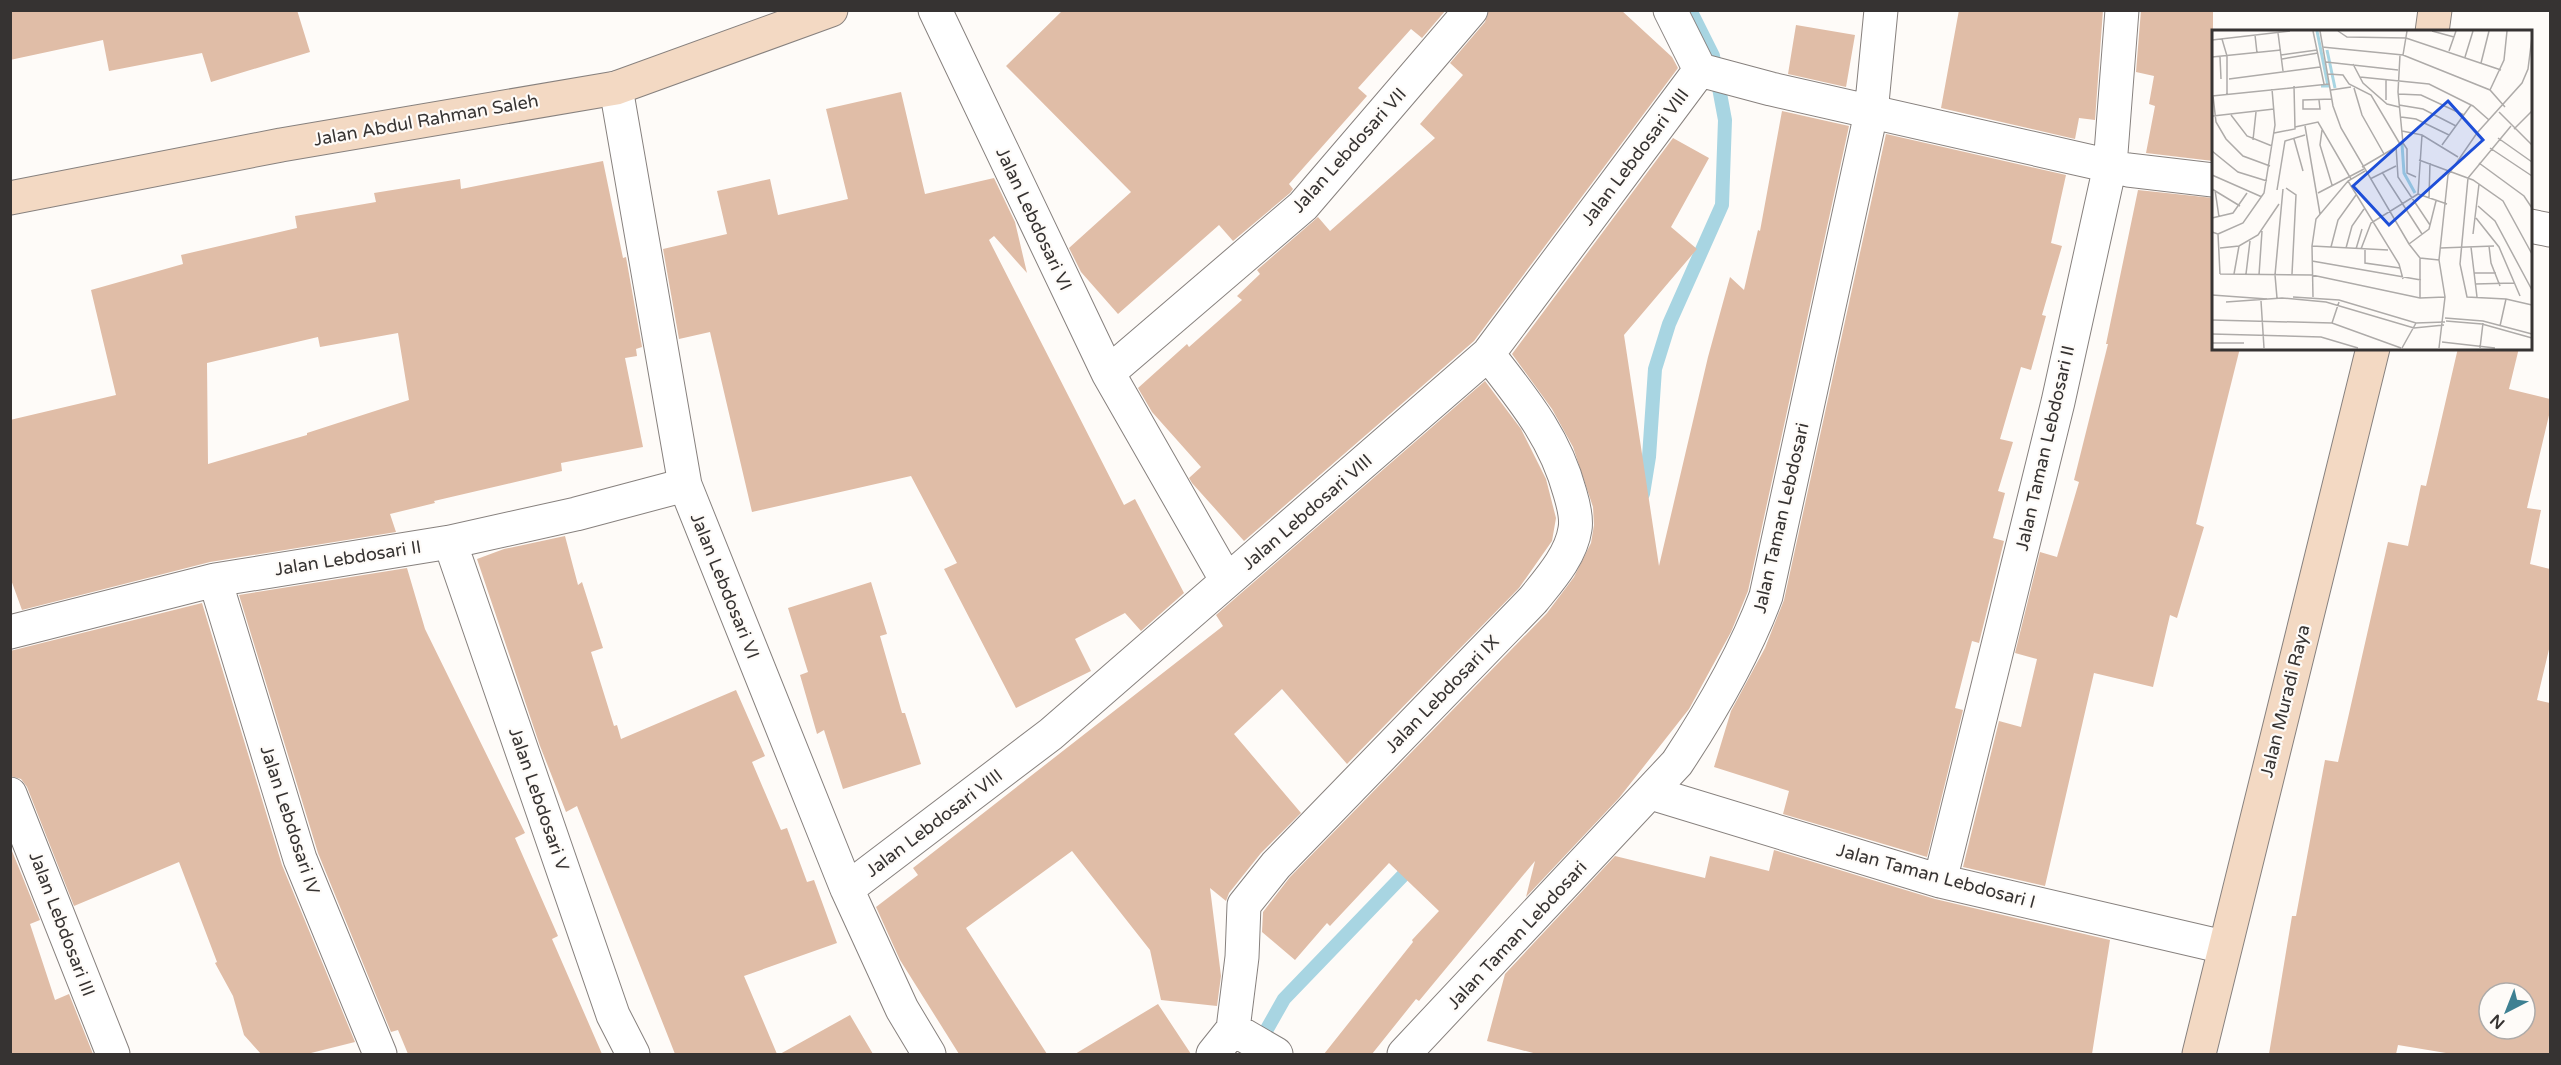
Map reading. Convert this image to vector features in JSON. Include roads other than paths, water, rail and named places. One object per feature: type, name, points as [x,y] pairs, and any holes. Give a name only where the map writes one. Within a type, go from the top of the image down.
[{"type":"street","name":"Jalan Abdul Rahman Saleh","points":[[10,198],[281,145],[616,88],[831,10]]},
{"type":"street","name":"Jalan Lebdosari VI","points":[[935,10],[1108,373],[1227,581]]},
{"type":"street","name":"Jalan Lebdosari VII","points":[[1108,373],[1303,206],[1471,10]]},
{"type":"street","points":[[1670,10],[1705,71],[1771,89],[2110,166],[2212,180]]},
{"type":"street","name":"Jalan Taman Lebdosari","points":[[1404,1054],[1677,763],[1702,725],[1750,639],[1766,596],[1871,112],[1881,10]]},
{"type":"street","name":"Jalan Taman Lebdosari II","points":[[1940,881],[2058,402],[2110,166],[2122,10]]},
{"type":"street","points":[[2432,30],[2435,10]]},
{"type":"street","name":"Jalan Lebdosari VIII","points":[[847,889],[1051,734],[1488,354],[1705,71]]},
{"type":"street","name":"Jalan Lebdosari VI","points":[[616,88],[685,485],[847,889],[902,1009],[929,1054]]},
{"type":"street","points":[[2531,226],[2550,230]]},
{"type":"street","name":"Jalan Muradi Raya","points":[[2199,1054],[2373,350]]},
{"type":"street","name":"Jalan Lebdosari IX","points":[[1236,1031],[1244,905],[1276,865],[1533,600],[1562,562],[1576,529],[1573,504],[1563,467],[1554,449],[1540,423],[1488,354]]},
{"type":"street","name":"Jalan Lebdosari II","points":[[10,632],[215,580],[450,542],[576,514],[685,485]]},
{"type":"street","name":"Jalan Lebdosari V","points":[[450,542],[613,1014],[633,1054]]},
{"type":"street","name":"Jalan Lebdosari IV","points":[[215,580],[300,859],[380,1054]]},
{"type":"street","name":"Jalan Taman Lebdosari I","points":[[1651,793],[1940,881],[2224,947]]},
{"type":"street","name":"Jalan Lebdosari III","points":[[10,794],[113,1054]]},
{"type":"street","points":[[1213,1054],[1236,1031],[1276,1054]]},
{"type":"waterway","points":[[1643,494],[1649,457],[1655,369],[1669,324],[1722,205],[1725,120],[1713,56],[1690,10]]},
{"type":"waterway","points":[[1258,1045],[1284,999],[1415,863]]}]
